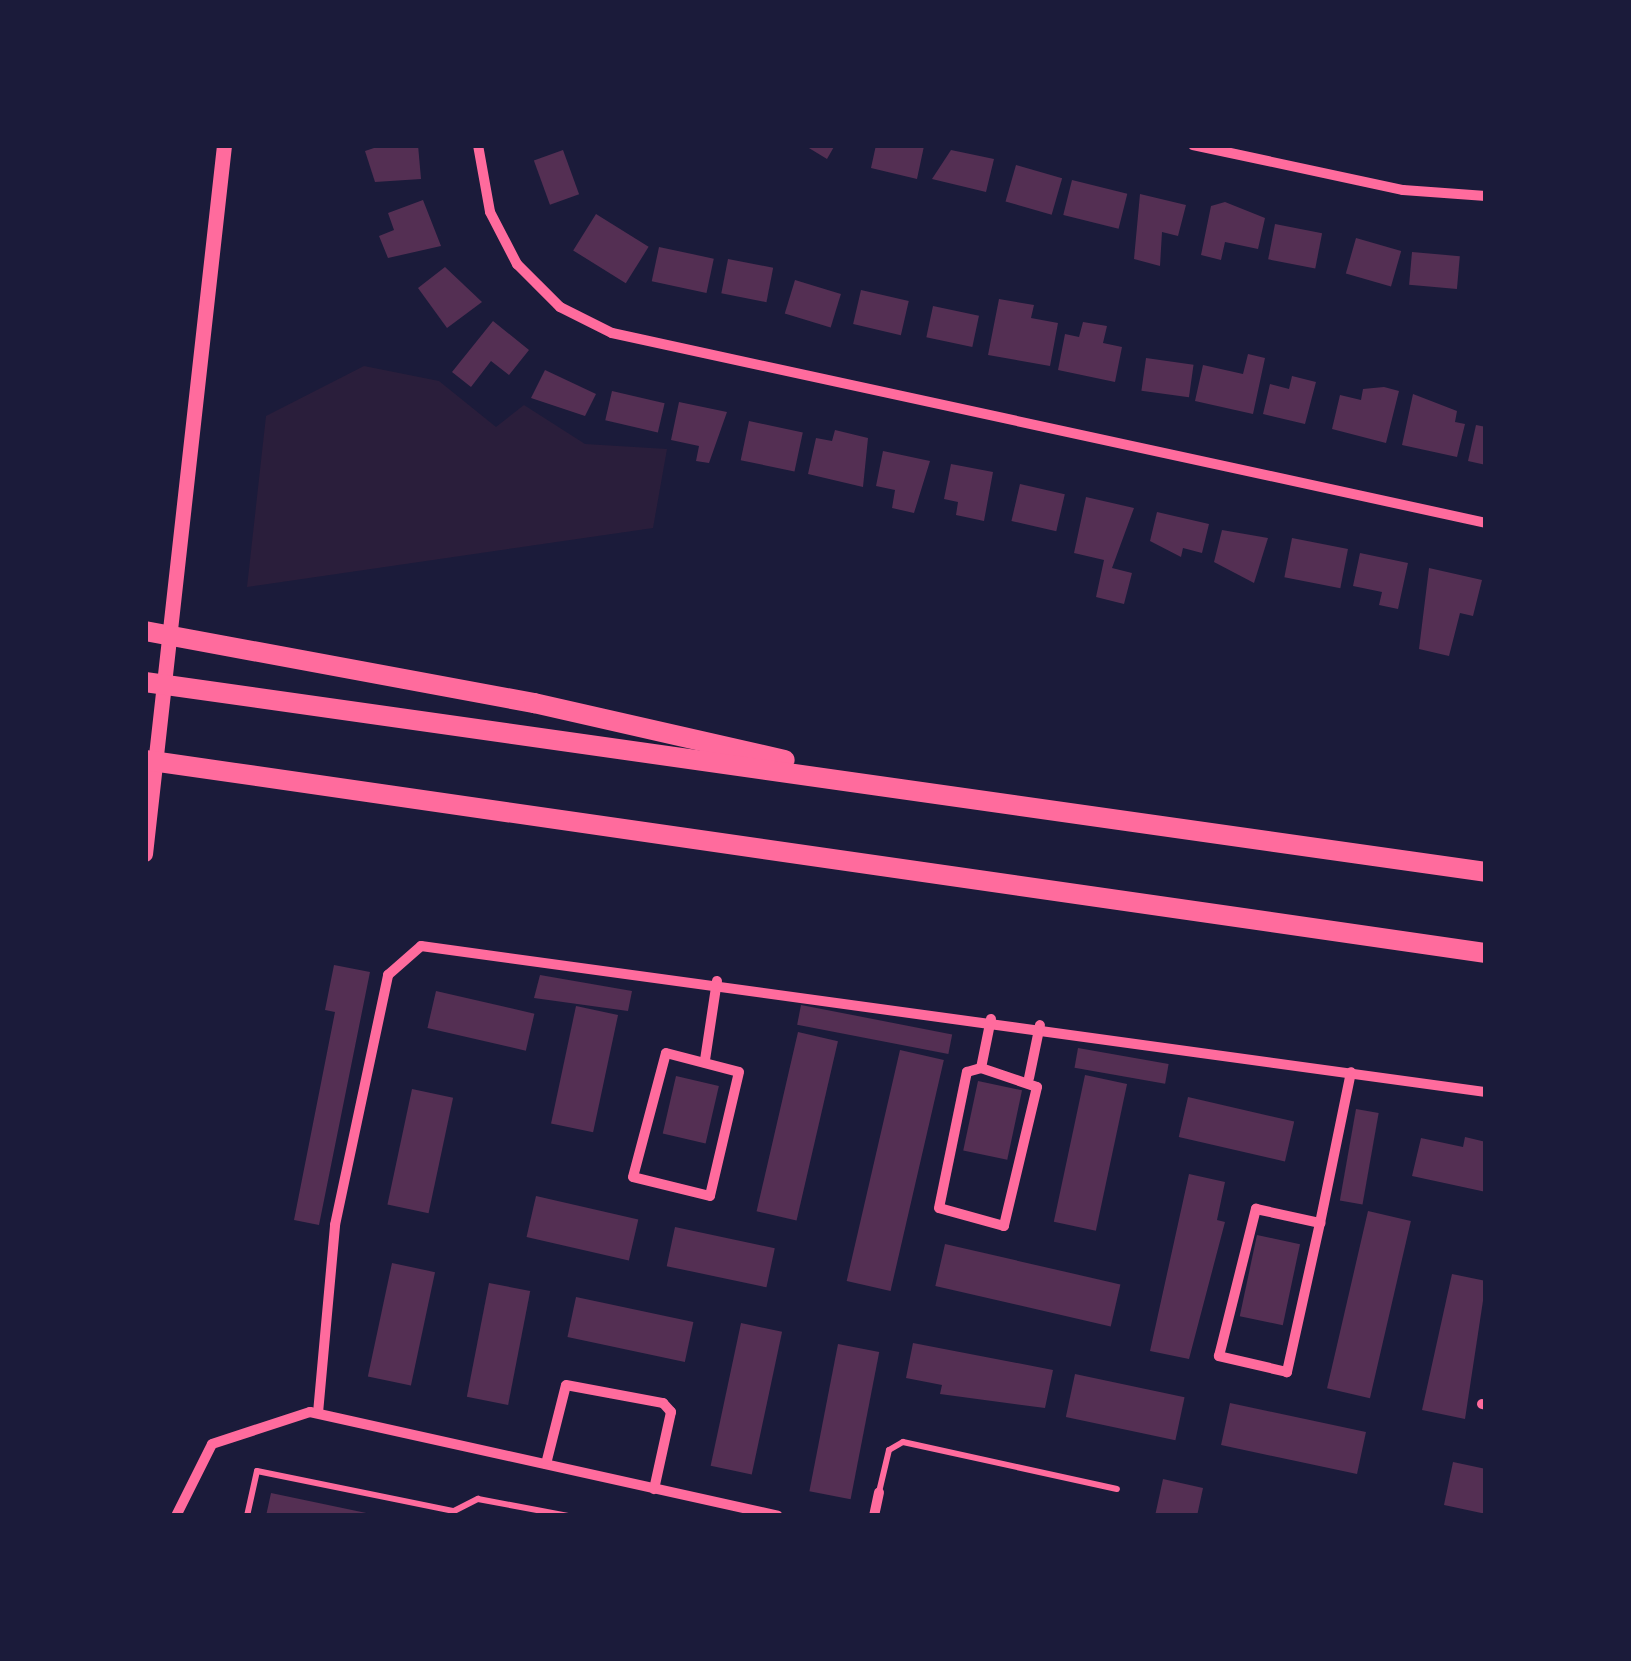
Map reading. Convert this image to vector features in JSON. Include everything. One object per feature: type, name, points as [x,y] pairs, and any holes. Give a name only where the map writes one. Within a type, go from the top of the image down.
[{"type":"highway","points":[[145,631],[534,702],[921,792]]},
{"type":"highway","points":[[145,682],[1486,872]]},
{"type":"highway","points":[[145,760],[1486,953]]},
{"type":"highway","points":[[145,774],[293,782]]},
{"type":"main road","points":[[145,854],[224,145]]},
{"type":"street","points":[[478,145],[490,212],[535,286],[614,334],[1486,523]]},
{"type":"street","points":[[1193,145],[1403,190],[1486,196]]},
{"type":"street","points":[[318,1412],[335,1225],[388,976],[402,954],[472,948],[1486,1092]]},
{"type":"street","points":[[705,1060],[717,981]]},
{"type":"street","points":[[981,1068],[991,1019]]},
{"type":"street","points":[[1029,1078],[1040,1026]]},
{"type":"street","points":[[659,1058],[705,1060],[739,1076],[713,1193],[638,1182],[659,1058]]},
{"type":"street","points":[[981,1068],[1029,1078],[1037,1088],[1010,1220],[980,1222],[944,1215],[939,1204],[967,1072],[981,1068]]},
{"type":"street","points":[[1320,1222],[1249,1214],[1220,1350],[1226,1361],[1290,1369],[1351,1072]]},
{"type":"street","points":[[546,1464],[566,1385],[663,1403],[670,1412],[654,1488]]},
{"type":"street","points":[[176,1516],[212,1444],[274,1418],[318,1412],[778,1516]]},
{"type":"street","points":[[874,1516],[879,1493]]},
{"type":"lane","points":[[879,1493],[889,1450],[903,1442],[1117,1488]]},
{"type":"lane","points":[[247,1516],[258,1471],[454,1511],[478,1499],[569,1516]]},
{"type":"shaded area","points":[[364,366],[439,381],[496,427],[524,405],[585,444],[667,449],[653,528],[247,587],[266,416]]},
{"type":"building","points":[[383,145],[418,145],[421,179],[375,182],[365,151]]},
{"type":"building","points":[[804,145],[835,145],[827,159]]},
{"type":"building","points":[[876,145],[924,146],[917,179],[871,168]]},
{"type":"building","points":[[563,150],[579,194],[550,205],[534,161]]},
{"type":"building","points":[[951,150],[994,159],[986,192],[932,179]]},
{"type":"building","points":[[1016,165],[1062,178],[1052,215],[1006,202]]},
{"type":"building","points":[[1072,180],[1127,194],[1119,229],[1063,215]]},
{"type":"building","points":[[1140,194],[1186,205],[1178,236],[1162,232],[1160,266],[1134,259]]},
{"type":"building","points":[[423,200],[441,246],[388,258],[379,236],[394,230],[388,213]]},
{"type":"building","points":[[1225,202],[1265,218],[1258,249],[1225,242],[1221,260],[1201,255],[1211,206]]},
{"type":"building","points":[[596,214],[649,247],[626,283],[573,250]]},
{"type":"building","points":[[1275,224],[1322,233],[1315,268],[1268,259]]},
{"type":"building","points":[[1356,238],[1401,251],[1391,287],[1346,274]]},
{"type":"building","points":[[659,247],[714,259],[706,293],[652,281]]},
{"type":"building","points":[[1412,252],[1460,256],[1457,289],[1409,285]]},
{"type":"building","points":[[728,259],[773,268],[766,302],[721,293]]},
{"type":"building","points":[[445,267],[482,302],[447,328],[418,288]]},
{"type":"building","points":[[795,280],[841,294],[831,328],[785,313]]},
{"type":"building","points":[[861,290],[909,301],[901,335],[853,324]]},
{"type":"building","points":[[999,299],[1034,305],[1031,318],[1058,323],[1050,366],[988,355]]},
{"type":"building","points":[[933,306],[979,316],[972,347],[926,337]]},
{"type":"building","points":[[493,321],[529,350],[509,375],[491,361],[471,387],[452,372]]},
{"type":"building","points":[[1083,322],[1107,326],[1103,343],[1122,347],[1115,382],[1058,370],[1065,334],[1079,337]]},
{"type":"building","points":[[1248,354],[1265,358],[1253,414],[1195,401],[1203,365],[1243,374]]},
{"type":"building","points":[[1146,358],[1194,365],[1189,397],[1141,391]]},
{"type":"building","points":[[545,370],[596,394],[585,416],[531,398]]},
{"type":"building","points":[[1292,376],[1316,382],[1305,424],[1263,414],[1270,384],[1289,389]]},
{"type":"building","points":[[1384,387],[1399,391],[1386,443],[1332,429],[1340,395],[1361,400],[1363,389]]},
{"type":"building","points":[[612,391],[665,403],[658,432],[605,420]]},
{"type":"building","points":[[1413,394],[1457,411],[1455,422],[1465,424],[1457,457],[1402,445]]},
{"type":"building","points":[[679,402],[727,412],[709,463],[696,461],[699,446],[671,440]]},
{"type":"building","points":[[749,421],[803,432],[794,472],[741,460]]},
{"type":"building","points":[[1476,425],[1486,427],[1486,465],[1468,461]]},
{"type":"building","points":[[835,430],[868,438],[863,487],[808,474],[816,438],[832,441]]},
{"type":"building","points":[[883,451],[930,461],[914,513],[892,508],[895,490],[876,486]]},
{"type":"building","points":[[951,464],[993,472],[984,521],[956,515],[958,502],[944,499]]},
{"type":"building","points":[[1020,484],[1065,494],[1056,531],[1011,521]]},
{"type":"building","points":[[1086,497],[1134,508],[1112,568],[1132,573],[1124,604],[1096,597],[1104,560],[1074,553]]},
{"type":"building","points":[[1157,512],[1209,524],[1202,553],[1183,548],[1181,557],[1150,541]]},
{"type":"building","points":[[1222,530],[1268,538],[1254,583],[1214,562]]},
{"type":"building","points":[[1292,538],[1348,549],[1340,588],[1284,577]]},
{"type":"building","points":[[1360,553],[1408,563],[1398,609],[1379,605],[1382,592],[1353,586]]},
{"type":"building","points":[[1429,568],[1482,580],[1473,616],[1460,613],[1449,656],[1419,649]]},
{"type":"building","points":[[334,965],[370,972],[319,1225],[294,1220],[335,1012],[325,1010]]},
{"type":"building","points":[[540,975],[632,991],[628,1011],[534,998]]},
{"type":"building","points":[[436,991],[534,1014],[526,1051],[427,1028]]},
{"type":"building","points":[[801,1005],[952,1034],[948,1054],[797,1025]]},
{"type":"building","points":[[576,1006],[618,1015],[593,1132],[551,1123]]},
{"type":"building","points":[[798,1032],[838,1041],[797,1221],[757,1211]]},
{"type":"building","points":[[1078,1048],[1169,1064],[1165,1084],[1075,1068]]},
{"type":"building","points":[[900,1050],[944,1060],[891,1291],[847,1281]]},
{"type":"building","points":[[1085,1075],[1127,1084],[1096,1231],[1054,1222]]},
{"type":"building","points":[[676,1076],[719,1086],[706,1143],[663,1133]]},
{"type":"building","points":[[978,1081],[1022,1090],[1007,1160],[963,1150]]},
{"type":"building","points":[[412,1089],[453,1098],[429,1213],[387,1204]]},
{"type":"building","points":[[1188,1097],[1294,1122],[1285,1161],[1179,1137]]},
{"type":"building","points":[[1356,1109],[1379,1113],[1363,1205],[1340,1201]]},
{"type":"building","points":[[1465,1137],[1486,1142],[1486,1192],[1412,1176],[1421,1138],[1463,1147]]},
{"type":"building","points":[[1189,1174],[1225,1182],[1217,1220],[1225,1222],[1189,1359],[1150,1351]]},
{"type":"building","points":[[536,1196],[638,1220],[629,1261],[527,1237]]},
{"type":"building","points":[[1368,1211],[1411,1221],[1370,1398],[1327,1388]]},
{"type":"building","points":[[675,1227],[775,1248],[766,1287],[667,1266]]},
{"type":"building","points":[[1257,1235],[1300,1244],[1283,1325],[1240,1316]]},
{"type":"building","points":[[945,1244],[1120,1284],[1111,1326],[935,1286]]},
{"type":"building","points":[[392,1263],[435,1272],[411,1386],[368,1376]]},
{"type":"building","points":[[1452,1274],[1486,1281],[1465,1419],[1422,1410]]},
{"type":"building","points":[[489,1283],[530,1291],[508,1405],[467,1397]]},
{"type":"building","points":[[576,1297],[693,1322],[685,1362],[567,1337]]},
{"type":"building","points":[[741,1323],[782,1332],[752,1475],[711,1466]]},
{"type":"building","points":[[913,1343],[1053,1370],[1045,1408],[940,1394],[942,1385],[906,1378]]},
{"type":"building","points":[[838,1344],[879,1352],[851,1499],[809,1491]]},
{"type":"building","points":[[1075,1374],[1185,1397],[1175,1440],[1066,1417]]},
{"type":"building","points":[[1230,1403],[1366,1432],[1357,1474],[1221,1445]]},
{"type":"building","points":[[1453,1462],[1486,1469],[1486,1514],[1444,1505]]},
{"type":"building","points":[[1163,1479],[1203,1488],[1197,1516],[1155,1516]]},
{"type":"building","points":[[271,1493],[371,1514],[266,1516]]}]
